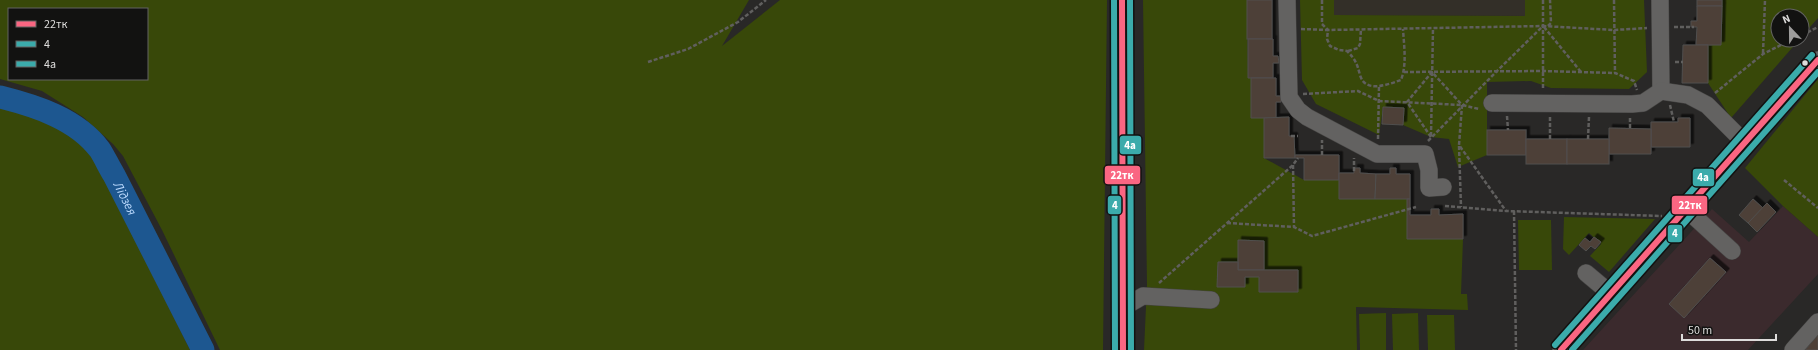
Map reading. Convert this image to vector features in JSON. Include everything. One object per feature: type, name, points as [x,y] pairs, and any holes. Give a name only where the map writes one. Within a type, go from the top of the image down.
[{"type":"street","points":[[1122,0],[1123,350]]},
{"type":"street","points":[[1288,0],[1289,95],[1298,110],[1307,117],[1376,154],[1426,154],[1429,170],[1429,188],[1443,187]]},
{"type":"street","points":[[1660,0],[1660,28],[1665,96]]},
{"type":"street","points":[[1561,350],[1818,60]]},
{"type":"street","points":[[1486,107],[1637,107],[1665,96],[1688,95],[1707,105],[1745,143]]},
{"type":"street","points":[[1686,209],[1732,251]]},
{"type":"street","points":[[1586,273],[1611,294]]},
{"type":"street","points":[[1124,307],[1143,296],[1211,300]]},
{"type":"street","points":[[1794,350],[1818,322]]},
{"type":"path","points":[[648,62],[688,49],[738,22],[766,0]]},
{"type":"path","points":[[1322,0],[1322,24],[1328,30]]},
{"type":"path","points":[[1542,0],[1543,71],[1550,139]]},
{"type":"path","points":[[1431,137],[1543,26],[1551,23],[1550,0]]},
{"type":"path","points":[[1614,0],[1615,73]]},
{"type":"path","points":[[1763,54],[1765,0]]},
{"type":"path","points":[[1289,29],[1328,30],[1543,26],[1614,30],[1694,28]]},
{"type":"path","points":[[1543,26],[1581,72]]},
{"type":"path","points":[[1431,137],[1432,28]]},
{"type":"path","points":[[1347,51],[1358,48],[1360,44],[1361,29]]},
{"type":"path","points":[[1328,30],[1327,39],[1330,46],[1347,51],[1357,62],[1360,69],[1360,76],[1372,87],[1401,80],[1404,72],[1404,29]]},
{"type":"path","points":[[1713,95],[1763,54],[1775,48]]},
{"type":"path","points":[[1673,62],[1683,62]]},
{"type":"path","points":[[1404,72],[1543,71],[1615,73],[1634,81],[1637,107],[1630,128]]},
{"type":"path","points":[[1407,102],[1432,72]]},
{"type":"path","points":[[1432,72],[1462,105],[1459,145],[1461,207]]},
{"type":"path","points":[[1376,154],[1379,135],[1379,86]]},
{"type":"path","points":[[1289,95],[1358,91],[1379,101],[1486,107]]},
{"type":"path","points":[[1665,96],[1674,122]]},
{"type":"path","points":[[1407,102],[1431,137]]},
{"type":"path","points":[[1507,111],[1508,130]]},
{"type":"path","points":[[1588,139],[1589,112]]},
{"type":"path","points":[[1291,136],[1298,136]]},
{"type":"path","points":[[1322,139],[1322,155]]},
{"type":"path","points":[[1459,145],[1506,211]]},
{"type":"path","points":[[1143,296],[1293,165],[1298,158]]},
{"type":"path","points":[[1293,165],[1294,227]]},
{"type":"path","points":[[1784,180],[1818,208]]},
{"type":"path","points":[[1226,223],[1294,227],[1312,236],[1416,206]]},
{"type":"path","points":[[1445,206],[1506,211],[1664,216]]},
{"type":"path","points":[[1514,211],[1516,350]]},
{"type":"shaded area","points":[[1334,0],[1525,0],[1525,16],[1334,15]]},
{"type":"shaded area","points":[[1783,206],[1818,237],[1818,274],[1748,350],[1583,350],[1712,209],[1749,242]]},
{"type":"green space","points":[[0,0],[749,0],[722,46],[780,0],[1107,0],[1103,350],[220,350],[162,230],[123,156],[113,144],[83,117],[42,91],[0,79]]},
{"type":"green space","points":[[1143,0],[1247,0],[1248,78],[1251,78],[1251,117],[1264,118],[1264,158],[1304,180],[1339,180],[1339,199],[1407,199],[1407,239],[1463,239],[1461,294],[1467,294],[1468,310],[1356,307],[1357,350],[1144,350],[1147,285]]},
{"type":"green space","points":[[1300,0],[1334,0],[1334,15],[1525,16],[1525,0],[1644,0],[1647,72],[1629,89],[1551,88],[1531,81],[1487,82],[1487,155],[1458,167],[1449,139],[1431,137],[1403,125],[1404,108],[1383,107],[1379,135],[1316,104],[1302,80]]},
{"type":"green space","points":[[1722,0],[1818,0],[1818,18],[1810,27],[1810,8],[1770,8],[1770,48],[1792,48],[1731,118],[1708,83],[1708,45],[1721,45]]},
{"type":"green space","points":[[1818,79],[1818,237],[1783,206],[1745,168]]},
{"type":"green space","points":[[0,105],[35,114],[70,134],[95,157],[190,350],[0,350]]},
{"type":"green space","points":[[1564,217],[1655,219],[1609,272],[1590,256],[1601,244],[1589,233],[1569,255],[1563,249]]},
{"type":"green space","points":[[1518,220],[1551,220],[1552,270],[1519,270]]},
{"type":"green space","points":[[1386,313],[1386,350],[1360,350],[1359,314]]},
{"type":"green space","points":[[1418,313],[1419,350],[1393,350],[1392,314]]},
{"type":"green space","points":[[1427,315],[1454,315],[1455,350],[1428,350]]},
{"type":"building","points":[[1247,0],[1272,0],[1272,39],[1247,39]]},
{"type":"building","points":[[1697,0],[1722,0],[1722,6],[1697,6]]},
{"type":"building","points":[[1697,6],[1722,6],[1721,45],[1696,45],[1697,27],[1691,27],[1691,21],[1697,21]]},
{"type":"building","points":[[1248,39],[1273,39],[1273,56],[1278,56],[1279,63],[1273,63],[1273,78],[1248,78]]},
{"type":"building","points":[[1683,45],[1708,45],[1708,83],[1682,83]]},
{"type":"building","points":[[1251,78],[1276,78],[1276,96],[1281,96],[1281,102],[1276,102],[1276,118],[1251,118]]},
{"type":"building","points":[[1383,107],[1404,108],[1403,125],[1382,124]]},
{"type":"building","points":[[1289,117],[1289,136],[1294,136],[1295,158],[1264,158],[1264,118]]},
{"type":"building","points":[[1678,118],[1690,118],[1690,147],[1651,147],[1651,122],[1678,122]]},
{"type":"building","points":[[1609,128],[1651,129],[1651,154],[1609,154]]},
{"type":"building","points":[[1487,130],[1526,130],[1526,155],[1487,155]]},
{"type":"building","points":[[1526,139],[1567,139],[1567,164],[1526,164]]},
{"type":"building","points":[[1567,139],[1609,139],[1609,164],[1567,164]]},
{"type":"building","points":[[1295,155],[1339,155],[1339,180],[1304,180],[1304,158],[1295,158]]},
{"type":"building","points":[[1354,168],[1360,168],[1360,173],[1376,174],[1375,199],[1339,199],[1339,173],[1354,173]]},
{"type":"building","points":[[1390,168],[1396,168],[1396,174],[1410,174],[1410,199],[1375,199],[1376,174],[1390,174]]},
{"type":"building","points":[[1407,199],[1410,199],[1410,215],[1431,215],[1431,209],[1439,209],[1439,215],[1463,214],[1463,239],[1407,239]]},
{"type":"building","points":[[1753,199],[1763,208],[1748,223],[1739,215]]},
{"type":"building","points":[[1767,203],[1776,212],[1757,232],[1748,223]]},
{"type":"building","points":[[1594,237],[1601,242],[1595,249],[1591,246],[1586,251],[1579,245],[1585,238],[1590,242]]},
{"type":"building","points":[[1238,240],[1264,241],[1264,270],[1238,270]]},
{"type":"building","points":[[1710,258],[1726,272],[1684,318],[1669,304]]},
{"type":"building","points":[[1218,262],[1238,262],[1238,270],[1298,270],[1298,292],[1259,292],[1259,277],[1245,277],[1245,287],[1217,287]]},
{"type":"building","points":[[1818,335],[1818,350],[1805,350]]},
{"type":"waterway","name":"Лідзея","points":[[0,97],[55,115],[80,130],[91,139],[100,150],[203,350]]},
{"type":"transit line","name":"4","points":[[1114,0],[1115,350]]},
{"type":"transit line","name":"22тк","points":[[1122,0],[1123,350]]},
{"type":"transit line","name":"4а","points":[[1130,0],[1131,350]]},
{"type":"transit line","name":"4а","points":[[1555,345],[1812,55]]},
{"type":"transit line","name":"22тк","points":[[1561,350],[1818,60]]},
{"type":"transit line","name":"4","points":[[1572,350],[1818,72]]}]
